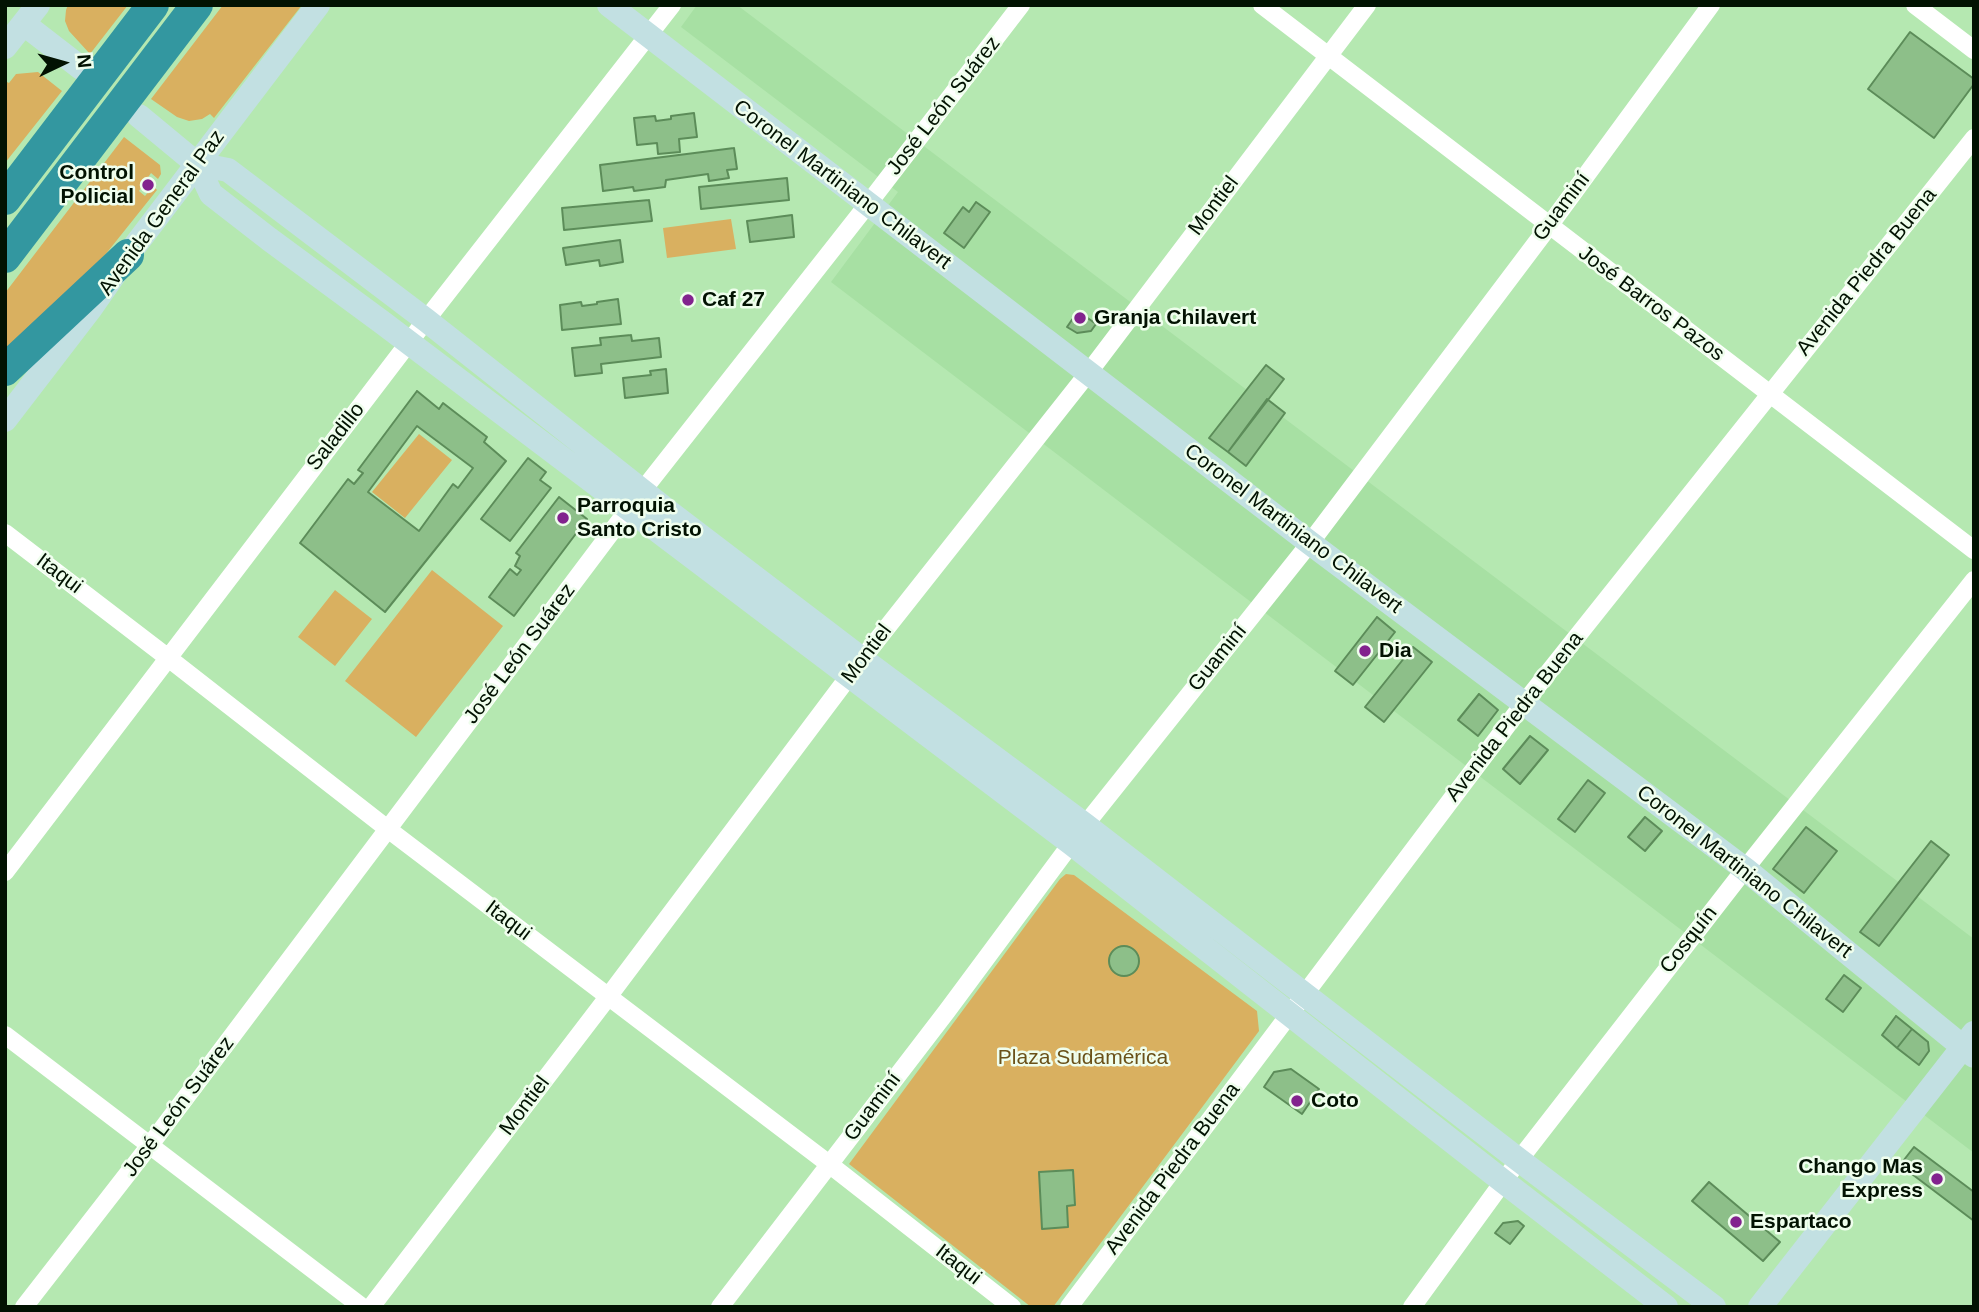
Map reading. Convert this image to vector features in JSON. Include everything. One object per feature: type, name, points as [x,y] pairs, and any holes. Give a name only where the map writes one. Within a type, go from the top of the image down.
[{"type":"highway","points":[[5,199],[153,5]]},
{"type":"highway","points":[[5,257],[197,5]]},
{"type":"highway","points":[[5,370],[128,255]]},
{"type":"main road","name":"Avenida General Paz","points":[[5,420],[92,308],[128,255],[317,5]]},
{"type":"main road","name":"Coronel Martiniano Chilavert","points":[[609,5],[1310,542],[1745,869],[1970,1046]]},
{"type":"main road","points":[[5,47],[31,15],[81,68]]},
{"type":"main road","points":[[139,116],[197,164],[211,194],[269,239],[409,343],[636,500],[1079,834],[1305,994],[1714,1307]]},
{"type":"main road","points":[[197,164],[228,170],[426,320],[636,500]]},
{"type":"main road","points":[[1079,834],[1290,1014],[1666,1307]]},
{"type":"main road","points":[[1760,1307],[1970,1046]]},
{"type":"street","name":"Saladillo","points":[[5,872],[426,320],[672,5]]},
{"type":"street","name":"José León Suárez","points":[[24,1307],[150,1145],[636,500],[1021,5]]},
{"type":"street","name":"José Barros Pazos","points":[[1262,5],[1974,550]]},
{"type":"street","name":"Montiel","points":[[371,1307],[856,668],[1089,372],[1367,5]]},
{"type":"street","name":"Guaminí","points":[[720,1307],[1079,834],[1310,542],[1549,226],[1711,5]]},
{"type":"street","points":[[1915,5],[1974,50]]},
{"type":"street","name":"Avenida Piedra Buena","points":[[1069,1307],[1524,703],[1974,138]]},
{"type":"street","name":"Itaqui","points":[[5,533],[1012,1307]]},
{"type":"street","name":"Cosquín","points":[[1412,1307],[1520,1160],[1745,869],[1974,580]]},
{"type":"street","points":[[5,1035],[362,1307]]},
{"type":"shaded area","points":[[697,5],[737,5],[1974,939],[1974,1153],[831,282],[898,192],[681,27]]},
{"type":"green space","points":[[68,5],[128,5],[90,54],[69,31],[65,21]]},
{"type":"green space","points":[[223,5],[302,5],[214,118],[210,114],[202,119],[189,121],[177,117],[151,99]]},
{"type":"green space","points":[[38,72],[62,91],[5,163],[5,81],[9,83],[16,74]]},
{"type":"green space","points":[[124,137],[160,165],[161,174],[158,179],[151,173],[139,191],[145,196],[153,186],[157,190],[77,290],[5,362],[5,293]]},
{"type":"green space","points":[[731,219],[736,249],[667,258],[663,228]]},
{"type":"green space","points":[[419,434],[452,460],[405,518],[372,492]]},
{"type":"green space","points":[[432,570],[503,626],[416,737],[345,681]]},
{"type":"green space","points":[[335,590],[372,619],[335,666],[298,637]]},
{"type":"green space","name":"Plaza Sudamérica","points":[[1066,874],[1074,875],[1257,1011],[1259,1031],[1053,1307],[1031,1307],[849,1164]]},
{"type":"building","points":[[1910,32],[1974,79],[1974,84],[1934,138],[1868,89]]},
{"type":"building","points":[[694,113],[697,137],[679,139],[680,152],[658,154],[657,143],[637,145],[634,118],[655,116],[656,121]]},
{"type":"building","points":[[734,148],[737,169],[727,170],[729,178],[709,181],[708,174],[666,180],[665,187],[603,191],[600,165]]},
{"type":"building","points":[[787,178],[789,200],[701,209],[699,187]]},
{"type":"building","points":[[649,200],[652,221],[564,230],[562,208]]},
{"type":"building","points":[[976,202],[990,212],[964,248],[944,233],[963,207],[969,212]]},
{"type":"building","points":[[792,215],[794,237],[750,242],[747,221]]},
{"type":"building","points":[[620,240],[623,262],[600,266],[599,260],[566,265],[563,248]]},
{"type":"building","points":[[618,299],[621,324],[562,330],[560,305],[581,302],[582,306]]},
{"type":"building","name":"Granja Chilavert","points":[[1078,311],[1096,324],[1091,331],[1077,333],[1067,327]]},
{"type":"building","points":[[631,335],[632,341],[659,338],[661,357],[601,364],[602,373],[575,376],[572,348],[601,345],[600,338]]},
{"type":"building","points":[[1266,365],[1284,379],[1228,452],[1209,438]]},
{"type":"building","points":[[666,369],[668,393],[625,398],[623,378],[651,375],[650,371]]},
{"type":"building","points":[[417,391],[439,409],[443,403],[487,437],[484,442],[506,461],[385,612],[300,543],[348,479],[354,484],[363,473],[358,470]],"holes":[[[417,426],[473,468],[458,488],[453,484],[419,531],[368,492]]]},
{"type":"building","points":[[1267,399],[1285,413],[1246,466],[1228,452]]},
{"type":"building","points":[[528,458],[546,472],[540,480],[551,488],[510,541],[481,519]]},
{"type":"building","points":[[559,497],[587,519],[514,616],[489,597],[510,569],[517,575],[521,570],[515,566],[520,556],[516,553]]},
{"type":"building","name":"Dia","points":[[1377,617],[1395,632],[1353,685],[1335,671]]},
{"type":"building","points":[[1413,647],[1432,662],[1384,722],[1365,707]]},
{"type":"building","points":[[1479,694],[1498,710],[1478,736],[1458,720]]},
{"type":"building","points":[[1530,736],[1548,750],[1520,784],[1503,769]]},
{"type":"building","points":[[1588,780],[1605,793],[1575,832],[1558,819]]},
{"type":"building","points":[[1645,817],[1662,831],[1645,851],[1628,837]]},
{"type":"building","points":[[1806,827],[1837,851],[1804,893],[1773,869]]},
{"type":"building","points":[[1931,841],[1949,855],[1879,946],[1860,932]]},
{"type":"building","points":[[1124,946],[1135,950],[1139,961],[1135,972],[1124,976],[1113,972],[1109,961],[1113,950]]},
{"type":"building","points":[[1844,975],[1861,988],[1843,1012],[1826,999]]},
{"type":"building","points":[[1896,1016],[1912,1029],[1897,1048],[1882,1035]]},
{"type":"building","points":[[1912,1029],[1928,1042],[1929,1051],[1919,1065],[1897,1048]]},
{"type":"building","name":"Coto","points":[[1291,1069],[1319,1089],[1302,1114],[1264,1087],[1274,1072]]},
{"type":"building","name":"Chango Mas Express","points":[[1914,1147],[1974,1192],[1974,1221],[1900,1165]]},
{"type":"building","points":[[1073,1170],[1075,1205],[1067,1206],[1068,1227],[1042,1229],[1039,1172]]},
{"type":"building","name":"Espartaco","points":[[1709,1182],[1780,1242],[1763,1261],[1692,1201]]},
{"type":"building","points":[[1518,1221],[1524,1226],[1510,1244],[1495,1233],[1503,1223]]},
{"type":"place","name":"Control Policial","points":[[148,185]]},
{"type":"place","name":"Caf 27","points":[[688,300]]},
{"type":"place","name":"Granja Chilavert","points":[[1080,318]]},
{"type":"place","name":"Parroquia Santo Cristo","points":[[563,518]]},
{"type":"place","name":"Dia","points":[[1365,651]]},
{"type":"place","name":"Coto","points":[[1297,1101]]},
{"type":"place","name":"Chango Mas Express","points":[[1937,1179]]},
{"type":"place","name":"Espartaco","points":[[1736,1222]]}]
